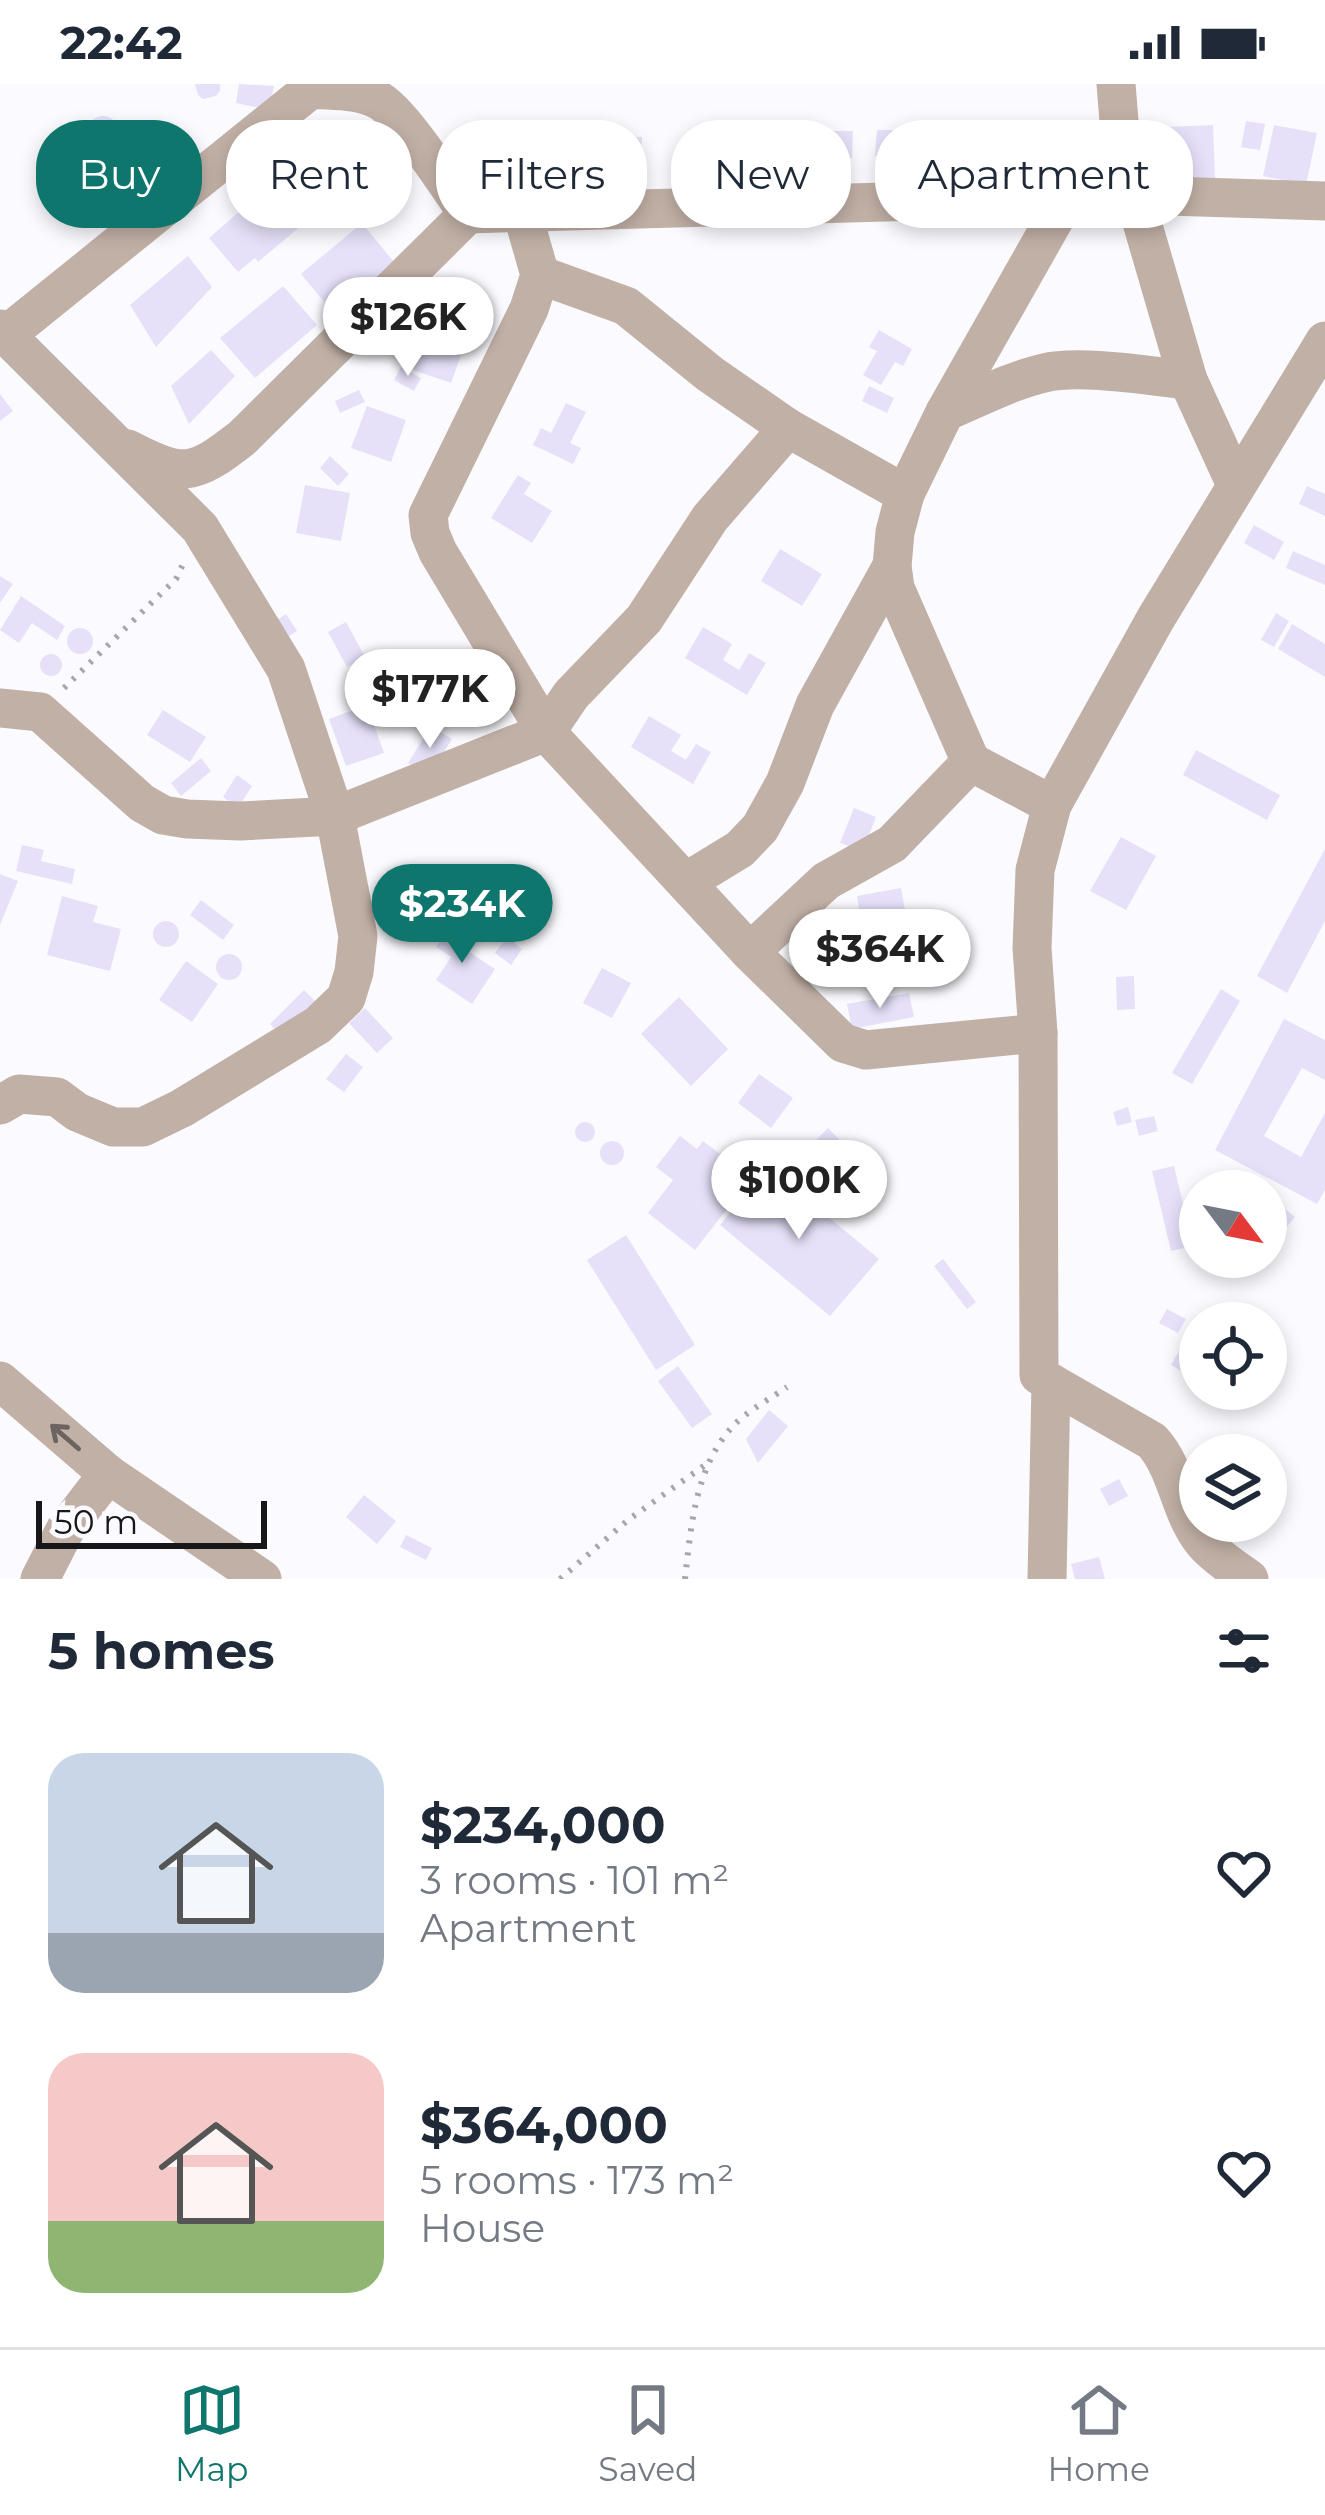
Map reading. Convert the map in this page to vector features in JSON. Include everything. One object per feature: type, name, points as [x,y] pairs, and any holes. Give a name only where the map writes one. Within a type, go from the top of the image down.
[{"type":"street","points":[[1116,84],[1119,120]]},
{"type":"street","points":[[0,1105],[19,1094],[57,1097],[77,1112],[113,1127],[143,1127],[318,1025],[346,998],[358,936],[335,816],[286,669],[200,528],[3,332],[311,87],[381,100],[436,170]]},
{"type":"street","points":[[1193,197],[1325,201]]},
{"type":"street","points":[[647,209],[875,202]]},
{"type":"street","points":[[107,439],[168,470],[208,464],[242,437],[454,228]]},
{"type":"street","points":[[527,228],[540,275],[529,309],[428,515],[438,552],[547,732],[750,952],[843,1043],[866,1050],[1038,1033]]},
{"type":"street","points":[[1050,228],[904,494],[892,566],[895,588],[971,762],[1052,805]]},
{"type":"street","points":[[1144,228],[1188,380],[1236,485]]},
{"type":"street","points":[[540,275],[626,306],[710,374],[788,428],[904,494]]},
{"type":"street","points":[[1249,1579],[1204,1543],[1162,1452],[1152,1441],[1039,1375],[1038,1033],[1032,948],[1035,870],[1052,805],[1156,618],[1322,353]]},
{"type":"street","points":[[946,412],[1014,383],[1067,369],[1188,380]]},
{"type":"street","points":[[0,708],[40,712],[142,803],[164,815],[240,821],[335,816],[547,732],[572,694],[644,619],[710,518],[788,428]]},
{"type":"street","points":[[686,882],[740,849],[760,829],[785,783],[814,705],[892,566]]},
{"type":"street","points":[[750,952],[826,880],[892,844],[971,762]]},
{"type":"street","points":[[0,1382],[108,1474],[262,1579]]},
{"type":"street","points":[[1047,1579],[1051,1383]]},
{"type":"street","points":[[40,1579],[65,1530],[108,1474]]},
{"type":"path","points":[[40,712],[176,579],[200,528]]},
{"type":"path","points":[[685,1579],[693,1513],[708,1462],[734,1425],[787,1387]]},
{"type":"path","points":[[560,1579],[628,1520],[708,1462]]},
{"type":"building","points":[[195,84],[220,84],[220,91],[203,99]]},
{"type":"building","points":[[239,84],[274,86],[269,110],[236,103]]},
{"type":"building","points":[[1246,121],[1265,124],[1260,150],[1241,147]]},
{"type":"building","points":[[1213,125],[1215,178],[1193,178],[1193,126]]},
{"type":"building","points":[[1274,125],[1317,133],[1306,185],[1263,176]]},
{"type":"building","points":[[226,223],[226,228],[298,228],[258,262],[255,258],[238,272],[209,238]]},
{"type":"building","points":[[356,228],[366,228],[394,262],[351,299],[347,294],[330,309],[301,274]]},
{"type":"building","points":[[188,256],[212,287],[156,347],[130,305]]},
{"type":"building","points":[[283,286],[317,325],[255,378],[220,338]]},
{"type":"building","points":[[428,327],[466,341],[451,383],[413,370]]},
{"type":"building","points":[[879,330],[912,349],[903,366],[895,362],[881,385],[863,375],[877,351],[869,347]]},
{"type":"building","points":[[211,350],[235,376],[189,424],[171,386]]},
{"type":"building","points":[[401,367],[421,378],[414,391],[394,380]]},
{"type":"building","points":[[869,386],[894,398],[887,413],[862,401]]},
{"type":"building","points":[[359,390],[365,402],[340,413],[335,401]]},
{"type":"building","points":[[0,394],[13,411],[0,421]]},
{"type":"building","points":[[566,403],[586,412],[570,443],[581,448],[573,464],[533,445],[541,428],[551,433]]},
{"type":"building","points":[[367,406],[406,420],[391,462],[351,448]]},
{"type":"building","points":[[330,456],[349,474],[338,486],[320,468]]},
{"type":"building","points":[[518,475],[531,483],[524,494],[552,511],[532,543],[491,518]]},
{"type":"building","points":[[305,485],[350,493],[341,541],[296,533]]},
{"type":"building","points":[[1307,486],[1325,494],[1325,516],[1299,504]]},
{"type":"building","points":[[1254,525],[1284,542],[1274,560],[1244,543]]},
{"type":"building","points":[[780,549],[822,574],[802,606],[761,581]]},
{"type":"building","points":[[1293,551],[1325,565],[1325,585],[1286,568]]},
{"type":"building","points":[[0,576],[13,584],[0,603]]},
{"type":"building","points":[[21,596],[65,626],[57,640],[32,623],[19,643],[0,630]]},
{"type":"building","points":[[1276,613],[1289,621],[1274,647],[1261,640]]},
{"type":"building","points":[[286,614],[297,631],[280,642],[268,625]]},
{"type":"building","points":[[346,622],[365,657],[347,667],[328,632]]},
{"type":"building","points":[[1292,624],[1325,644],[1325,677],[1278,649]]},
{"type":"building","points":[[703,627],[732,644],[723,660],[739,670],[749,653],[766,663],[747,695],[685,658]]},
{"type":"building","points":[[80,628],[93,641],[80,654],[67,641]]},
{"type":"building","points":[[51,654],[62,665],[51,676],[40,665]]},
{"type":"building","points":[[367,705],[384,753],[346,766],[329,719]]},
{"type":"building","points":[[163,710],[206,737],[190,762],[147,735]]},
{"type":"building","points":[[649,716],[681,735],[671,751],[686,760],[696,744],[711,752],[693,784],[631,747]]},
{"type":"building","points":[[431,726],[452,739],[429,776],[408,763]]},
{"type":"building","points":[[1196,750],[1280,795],[1267,820],[1183,775]]},
{"type":"building","points":[[201,758],[211,771],[181,796],[171,783]]},
{"type":"building","points":[[237,775],[252,786],[238,808],[223,797]]},
{"type":"building","points":[[854,808],[876,817],[863,851],[840,843]]},
{"type":"building","points":[[1121,837],[1156,856],[1126,910],[1090,891]]},
{"type":"building","points":[[22,845],[44,850],[41,861],[75,869],[72,884],[16,871]]},
{"type":"building","points":[[1325,849],[1325,921],[1287,993],[1257,976]]},
{"type":"building","points":[[0,874],[18,881],[0,925]]},
{"type":"building","points":[[470,874],[483,887],[470,900],[457,887]]},
{"type":"building","points":[[499,886],[526,911],[510,928],[483,903]]},
{"type":"building","points":[[901,888],[911,943],[866,950],[857,896]]},
{"type":"building","points":[[62,896],[98,906],[93,922],[121,929],[110,971],[47,955]]},
{"type":"building","points":[[201,900],[234,925],[223,940],[190,915]]},
{"type":"building","points":[[166,921],[179,934],[166,947],[153,934]]},
{"type":"building","points":[[452,922],[472,935],[463,948],[495,969],[472,1004],[436,980],[451,957],[436,947]]},
{"type":"building","points":[[507,937],[522,949],[511,965],[495,953]]},
{"type":"building","points":[[229,954],[242,967],[229,980],[216,967]]},
{"type":"building","points":[[186,961],[218,984],[192,1022],[159,1000]]},
{"type":"building","points":[[602,968],[631,983],[612,1018],[583,1003]]},
{"type":"building","points":[[1134,976],[1135,1009],[1117,1010],[1116,977]]},
{"type":"building","points":[[1221,989],[1240,1001],[1192,1084],[1172,1073]]},
{"type":"building","points":[[304,990],[321,1007],[286,1041],[270,1024]]},
{"type":"building","points":[[909,993],[914,1017],[852,1029],[847,1004]]},
{"type":"building","points":[[679,997],[728,1049],[691,1086],[641,1034]]},
{"type":"building","points":[[365,1008],[393,1038],[377,1053],[349,1023]]},
{"type":"building","points":[[1284,1019],[1325,1040],[1325,1080],[1302,1068],[1264,1136],[1301,1157],[1325,1113],[1325,1190],[1317,1204],[1287,1188],[1287,1170],[1253,1170],[1215,1150]]},
{"type":"building","points":[[346,1054],[363,1067],[344,1092],[326,1079]]},
{"type":"building","points":[[759,1074],[793,1098],[771,1128],[738,1103]]},
{"type":"building","points":[[1128,1107],[1132,1122],[1117,1126],[1113,1112]]},
{"type":"building","points":[[1154,1116],[1158,1131],[1139,1136],[1135,1120]]},
{"type":"building","points":[[585,1122],[595,1132],[585,1142],[575,1132]]},
{"type":"building","points":[[828,1128],[884,1185],[872,1197],[816,1140]]},
{"type":"building","points":[[680,1136],[697,1149],[703,1141],[751,1178],[695,1250],[648,1213],[673,1180],[656,1167]]},
{"type":"building","points":[[612,1141],[621,1144],[621,1162],[612,1165],[603,1162],[600,1153],[603,1144]]},
{"type":"building","points":[[1174,1166],[1179,1187],[1179,1249],[1171,1251],[1152,1171]]},
{"type":"building","points":[[768,1167],[879,1259],[830,1316],[720,1225]]},
{"type":"building","points":[[626,1235],[695,1345],[656,1370],[587,1260]]},
{"type":"building","points":[[943,1259],[976,1302],[967,1309],[934,1266]]},
{"type":"building","points":[[1167,1309],[1179,1315],[1179,1331],[1178,1333],[1159,1323]]},
{"type":"building","points":[[678,1366],[712,1414],[692,1428],[658,1381]]},
{"type":"building","points":[[769,1410],[788,1426],[758,1463],[746,1439]]},
{"type":"building","points":[[1119,1479],[1128,1496],[1109,1506],[1100,1489]]},
{"type":"building","points":[[364,1495],[396,1521],[377,1544],[346,1517]]},
{"type":"building","points":[[406,1535],[432,1548],[426,1560],[400,1547]]},
{"type":"building","points":[[1099,1557],[1105,1579],[1075,1579],[1071,1564]]}]
